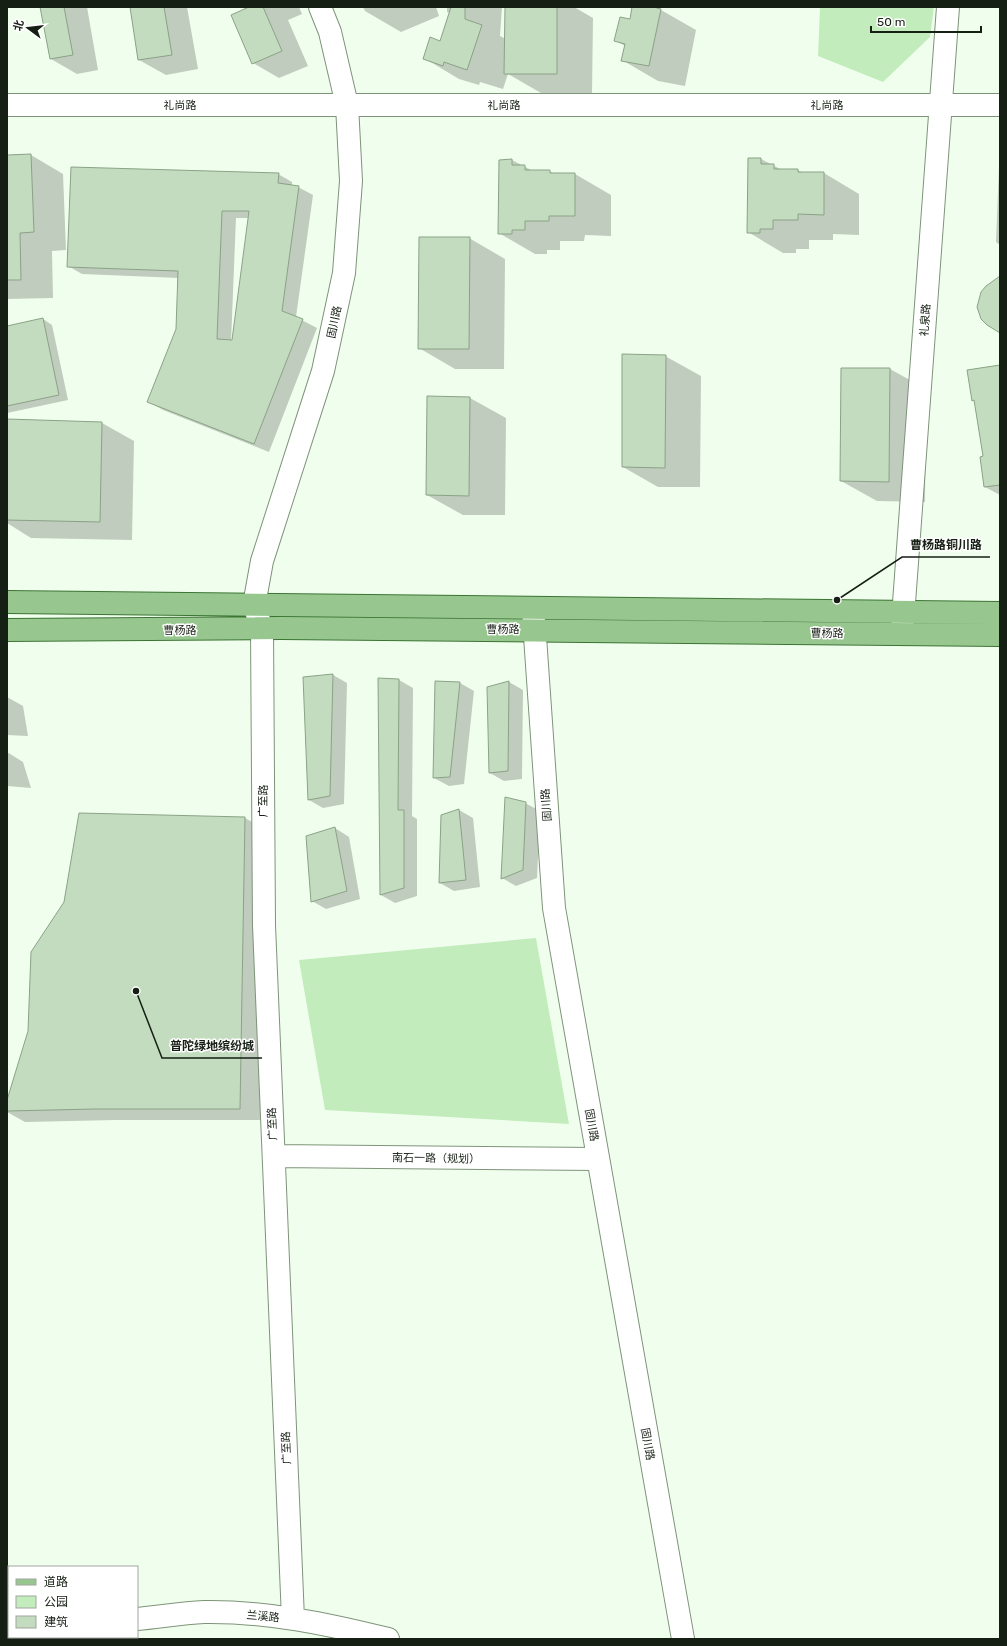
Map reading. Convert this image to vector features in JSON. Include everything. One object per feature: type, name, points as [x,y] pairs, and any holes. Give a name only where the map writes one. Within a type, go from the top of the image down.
[{"type":"main road","name":"曹杨路","points":[[7,602],[1000,613]]},
{"type":"main road","name":"曹杨路","points":[[7,630],[533,630],[1000,635]]},
{"type":"street","name":"固川路","points":[[262,629],[254,604],[262,561],[323,371],[344,273],[351,181],[347,105],[330,32],[320,7]]},
{"type":"street","name":"礼泉路","points":[[902,634],[948,7]]},
{"type":"street","name":"礼尚路","points":[[7,105],[1000,104]]},
{"type":"street","name":"固川路","points":[[533,608],[533,630],[554,908],[683,1639]]},
{"type":"street","name":"广至路","points":[[262,629],[264,925],[293,1619]]},
{"type":"street","name":"南石一路（规划）","points":[[274,1156],[598,1159]]},
{"type":"street","name":"兰溪路","points":[[138,1619],[204,1612],[267,1615],[332,1625],[388,1639]]},
{"type":"green space","points":[[820,7],[934,7],[930,37],[883,82],[818,56]]},
{"type":"green space","points":[[536,938],[569,1124],[325,1110],[299,960]]},
{"type":"building","points":[[40,7],[64,7],[73,55],[50,59]]},
{"type":"building","points":[[130,7],[164,7],[172,55],[138,60]]},
{"type":"building","points":[[249,7],[263,7],[282,51],[252,64],[231,15]]},
{"type":"building","points":[[451,7],[465,7],[465,19],[482,25],[467,70],[444,62],[443,66],[423,59],[430,37],[440,41]]},
{"type":"building","points":[[505,7],[557,7],[557,74],[504,74]]},
{"type":"building","points":[[632,7],[653,7],[661,9],[649,66],[621,61],[625,44],[614,41],[620,17],[630,19]]},
{"type":"building","points":[[31,154],[34,232],[20,233],[21,280],[7,280],[7,155]]},
{"type":"building","points":[[748,158],[761,158],[761,164],[774,164],[774,169],[798,169],[798,172],[824,172],[824,215],[798,214],[798,220],[773,220],[773,229],[760,229],[760,233],[747,233]]},
{"type":"building","points":[[512,159],[512,165],[525,165],[525,170],[550,170],[550,173],[575,173],[575,216],[549,216],[549,221],[525,221],[525,230],[512,230],[512,234],[498,234],[499,160]]},
{"type":"building","points":[[71,167],[279,173],[278,183],[299,186],[282,311],[303,319],[254,444],[147,402],[176,329],[178,271],[67,267]],"holes":[[[222,211],[249,211],[232,340],[217,339]]]},
{"type":"building","points":[[419,237],[470,237],[469,349],[418,349]]},
{"type":"building","points":[[1000,276],[1000,333],[987,325],[981,319],[977,307],[981,292],[986,286]]},
{"type":"building","points":[[43,318],[59,395],[7,406],[7,326]]},
{"type":"building","points":[[622,354],[666,355],[665,468],[622,467]]},
{"type":"building","points":[[1000,365],[1000,485],[984,487],[980,457],[983,456],[974,400],[972,401],[967,370]]},
{"type":"building","points":[[841,368],[890,368],[889,482],[840,481]]},
{"type":"building","points":[[427,396],[470,397],[469,496],[426,495]]},
{"type":"building","points":[[7,419],[102,422],[100,522],[7,520]]},
{"type":"building","points":[[333,674],[330,796],[308,800],[303,677]]},
{"type":"building","points":[[378,678],[399,679],[398,810],[404,810],[404,888],[380,895]]},
{"type":"building","points":[[435,681],[460,682],[450,777],[433,778]]},
{"type":"building","points":[[509,681],[508,771],[489,773],[487,687]]},
{"type":"building","points":[[505,797],[526,802],[523,870],[501,879]]},
{"type":"building","points":[[459,809],[466,880],[439,883],[441,815]]},
{"type":"building","points":[[79,813],[245,817],[240,1109],[95,1109],[7,1111],[7,1100],[28,1031],[31,952],[64,902]]},
{"type":"building","points":[[335,827],[347,891],[311,902],[306,836]]},
{"type":"place","name":"曹杨路铜川路","points":[[837,600]]},
{"type":"place","name":"普陀绿地缤纷城","points":[[136,991]]}]
